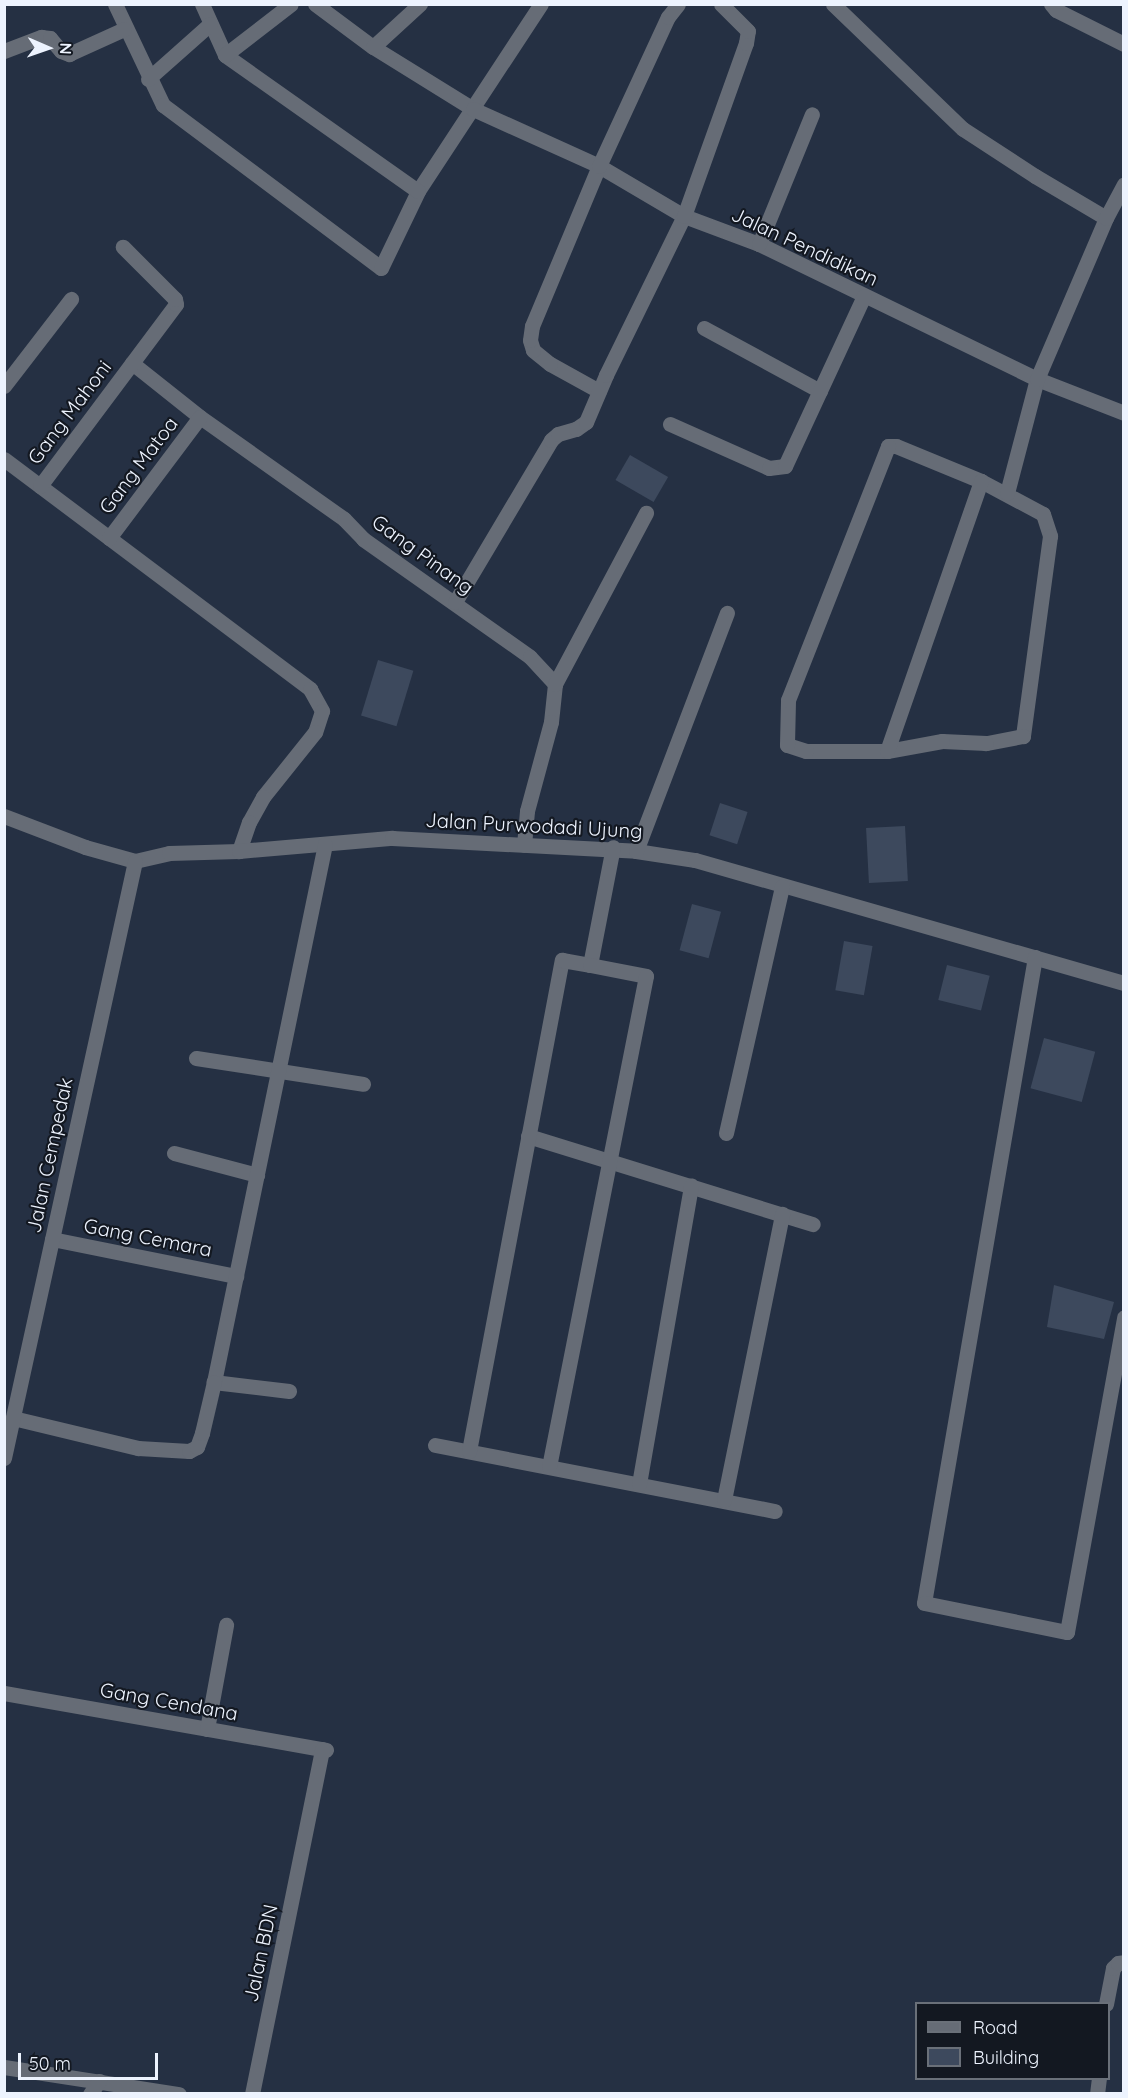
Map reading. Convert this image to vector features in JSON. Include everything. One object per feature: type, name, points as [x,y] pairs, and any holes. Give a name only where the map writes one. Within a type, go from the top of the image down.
[{"type":"street","points":[[115,4],[124,29],[163,105],[381,268],[418,192],[542,4]]},
{"type":"street","points":[[202,4],[225,55],[418,192]]},
{"type":"street","points":[[225,55],[291,4]]},
{"type":"street","name":"Jalan Pendidikan","points":[[315,4],[373,47],[473,109],[599,166],[684,216],[759,244],[1037,380],[1124,413]]},
{"type":"street","points":[[373,47],[420,4]]},
{"type":"street","points":[[599,391],[550,364],[533,350],[530,340],[532,326],[599,166],[668,17],[678,4]]},
{"type":"street","points":[[455,602],[551,440],[558,434],[576,429],[586,422],[684,216],[746,43],[748,31],[721,4]]},
{"type":"street","points":[[833,4],[963,129],[1035,177],[1106,218]]},
{"type":"street","points":[[1051,4],[1056,10],[1124,44]]},
{"type":"street","points":[[148,79],[210,24]]},
{"type":"street","points":[[4,51],[41,37],[50,38],[61,51],[69,54],[124,29]]},
{"type":"street","points":[[759,244],[812,114]]},
{"type":"street","points":[[1007,493],[1037,380],[1106,218],[1124,184]]},
{"type":"street","name":"Gang Mahoni","points":[[40,486],[176,304],[175,298],[123,248]]},
{"type":"street","points":[[670,424],[769,468],[785,466],[864,296]]},
{"type":"street","points":[[4,386],[71,299]]},
{"type":"street","points":[[704,328],[820,391]]},
{"type":"street","name":"Gang Pinang","points":[[132,363],[200,417],[344,519],[363,539],[530,657],[555,684]]},
{"type":"street","name":"Gang Matoa","points":[[110,538],[200,417]]},
{"type":"street","points":[[888,446],[896,446],[1007,493],[1043,514],[1050,536],[1023,736],[986,744],[942,741],[887,751],[806,751],[787,745],[788,700],[888,446]]},
{"type":"street","points":[[4,459],[310,689],[322,711],[315,732],[263,797],[249,822],[239,851]]},
{"type":"street","points":[[887,751],[981,481]]},
{"type":"street","points":[[524,845],[527,811],[551,722],[555,684],[646,513]]},
{"type":"street","points":[[636,850],[727,613]]},
{"type":"street","name":"Jalan Purwodadi Ujung","points":[[4,816],[85,847],[135,861],[169,853],[239,851],[392,838],[613,847],[636,850],[695,860],[1124,983]]},
{"type":"street","points":[[13,1418],[138,1448],[189,1451],[197,1447],[214,1382],[325,844]]},
{"type":"street","points":[[590,965],[613,847]]},
{"type":"street","name":"Jalan Cempedak","points":[[4,1458],[135,861]]},
{"type":"street","points":[[726,1133],[782,886]]},
{"type":"street","points":[[1035,957],[924,1603],[1067,1632],[1124,1317]]},
{"type":"street","points":[[469,1451],[562,960],[646,976],[549,1467]]},
{"type":"street","points":[[196,1059],[363,1084]]},
{"type":"street","points":[[528,1136],[813,1224]]},
{"type":"street","points":[[174,1153],[257,1175]]},
{"type":"street","points":[[639,1484],[692,1186]]},
{"type":"street","points":[[724,1500],[782,1214]]},
{"type":"street","name":"Gang Cemara","points":[[52,1239],[236,1276]]},
{"type":"street","points":[[214,1382],[289,1391]]},
{"type":"street","points":[[435,1445],[776,1511]]},
{"type":"street","points":[[207,1729],[226,1625]]},
{"type":"street","name":"Gang Cendana","points":[[4,1693],[324,1749]]},
{"type":"street","name":"Jalan BDN","points":[[252,2094],[324,1749]]},
{"type":"street","points":[[1107,2002],[1113,1968],[1124,1962]]},
{"type":"street","points":[[4,2067],[94,2087],[179,2094]]},
{"type":"building","points":[[630,455],[668,477],[654,502],[616,480]]},
{"type":"building","points":[[378,660],[413,671],[396,726],[361,715]]},
{"type":"building","points":[[720,803],[748,812],[737,844],[709,835]]},
{"type":"building","points":[[905,826],[908,881],[869,883],[866,828]]},
{"type":"building","points":[[692,904],[721,912],[709,958],[680,950]]},
{"type":"building","points":[[844,941],[873,946],[864,995],[835,990]]},
{"type":"building","points":[[947,965],[990,976],[981,1011],[938,1000]]},
{"type":"building","points":[[1044,1038],[1095,1052],[1082,1102],[1031,1088]]},
{"type":"building","points":[[1054,1285],[1114,1302],[1104,1339],[1047,1327]]}]
